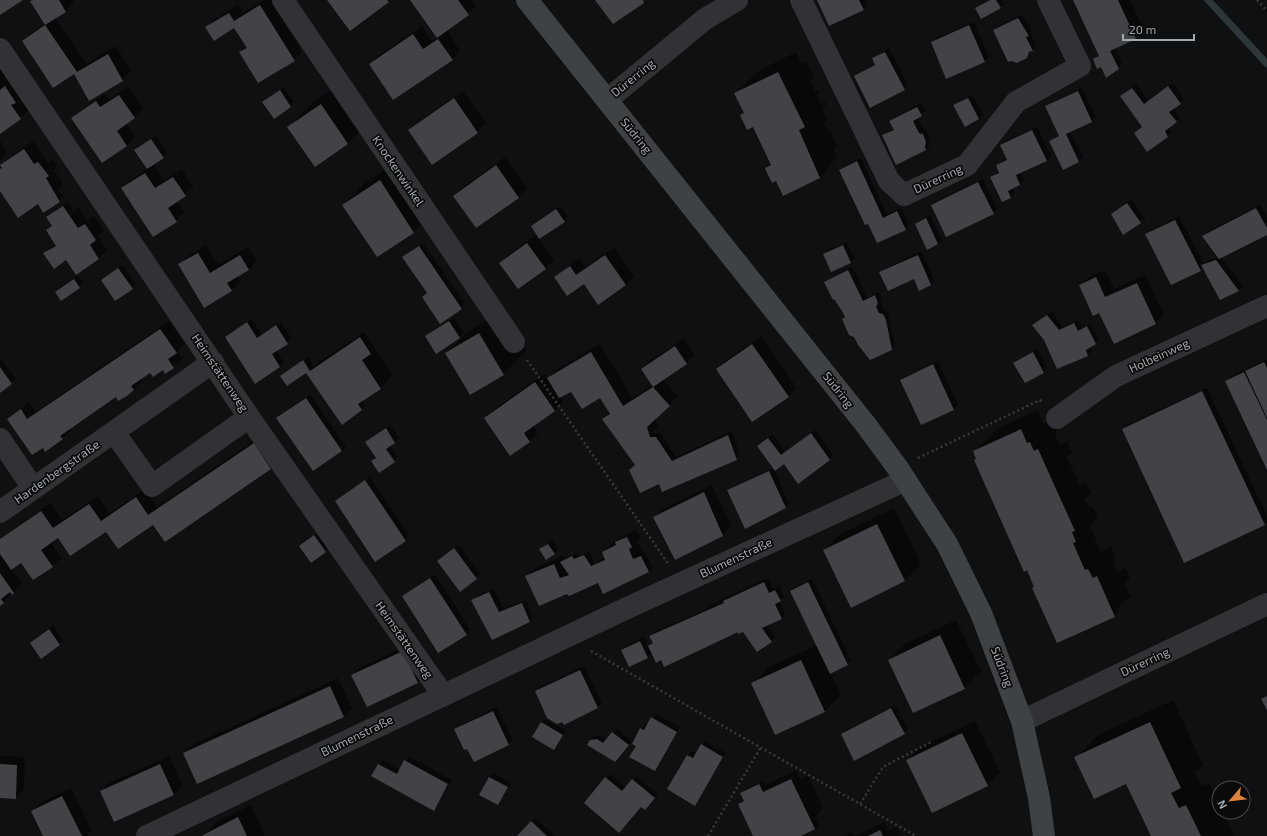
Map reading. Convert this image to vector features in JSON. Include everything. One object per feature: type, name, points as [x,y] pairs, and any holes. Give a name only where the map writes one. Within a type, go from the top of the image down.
[{"type":"street","name":"Knockenwinkel","points":[[283,0],[514,342]]},
{"type":"street","name":"Südring","points":[[527,0],[862,419],[901,474],[947,544],[981,612],[1022,721],[1039,798],[1044,836]]},
{"type":"street","name":"Dürerring","points":[[607,100],[705,19],[737,0]]},
{"type":"street","name":"Dürerring","points":[[802,0],[889,181],[904,195],[967,165],[1016,102],[1080,66],[1048,0]]},
{"type":"street","name":"Heimstättenweg","points":[[0,49],[249,417],[443,695]]},
{"type":"street","name":"Holbeinweg","points":[[1057,418],[1116,376],[1267,306]]},
{"type":"street","name":"Hardenbergstraße","points":[[0,512],[213,362]]},
{"type":"street","points":[[114,432],[152,486],[249,417]]},
{"type":"street","points":[[0,439],[33,488]]},
{"type":"street","name":"Blumenstraße","points":[[147,836],[681,583],[901,474]]},
{"type":"street","name":"Dürerring","points":[[1022,721],[1267,604]]},
{"type":"path","points":[[1257,0],[1267,11]]},
{"type":"path","points":[[514,342],[681,583]]},
{"type":"path","points":[[901,474],[1040,400],[1057,418]]},
{"type":"path","points":[[567,637],[916,836]]},
{"type":"path","points":[[860,804],[883,767],[931,742]]},
{"type":"path","points":[[708,836],[761,747]]},
{"type":"building","points":[[0,0],[23,0],[0,15]]},
{"type":"building","points":[[59,0],[66,12],[45,25],[30,1]]},
{"type":"building","points":[[327,0],[387,0],[389,2],[350,31]]},
{"type":"building","points":[[410,0],[458,0],[469,15],[437,38]]},
{"type":"building","points":[[595,0],[643,0],[644,3],[613,24]]},
{"type":"building","points":[[817,0],[859,0],[864,10],[829,26]]},
{"type":"building","points":[[990,0],[996,0],[1001,8],[981,19],[975,8]]},
{"type":"building","points":[[1073,0],[1118,0],[1136,39],[1110,51],[1119,69],[1106,78],[1101,67],[1097,69],[1093,59],[1099,56]]},
{"type":"building","points":[[260,5],[295,61],[258,83],[239,52],[247,48],[234,28],[214,41],[205,27],[229,13],[234,21]]},
{"type":"building","points":[[1018,18],[1029,36],[1026,37],[1033,51],[1029,52],[1027,58],[1017,63],[1011,61],[1008,62],[993,30]]},
{"type":"building","points":[[45,25],[77,72],[108,54],[123,81],[89,101],[74,74],[53,88],[22,41]]},
{"type":"building","points":[[969,25],[985,62],[946,79],[931,42]]},
{"type":"building","points":[[413,34],[423,49],[438,39],[453,60],[393,100],[369,64]]},
{"type":"building","points":[[885,52],[905,90],[870,108],[854,76],[875,65],[872,58]]},
{"type":"building","points":[[778,72],[805,127],[799,130],[820,178],[783,196],[776,181],[772,183],[768,175],[765,168],[771,165],[753,127],[747,130],[740,115],[744,113],[734,93]]},
{"type":"building","points":[[5,86],[16,103],[11,105],[21,119],[0,134],[0,90]]},
{"type":"building","points":[[1168,86],[1181,104],[1169,112],[1177,122],[1165,131],[1168,137],[1147,152],[1134,133],[1142,127],[1120,96],[1132,88],[1144,104]]},
{"type":"building","points":[[280,90],[291,107],[274,119],[262,102]]},
{"type":"building","points":[[1078,91],[1092,122],[1066,134],[1079,162],[1063,170],[1049,141],[1059,136],[1045,106]]},
{"type":"building","points":[[119,95],[135,118],[117,131],[127,146],[102,163],[71,118],[96,101],[100,107]]},
{"type":"building","points":[[454,98],[478,133],[432,165],[408,130]]},
{"type":"building","points":[[968,98],[979,119],[965,127],[953,105]]},
{"type":"building","points":[[321,104],[348,144],[315,167],[287,127]]},
{"type":"building","points":[[917,107],[922,116],[913,121],[919,133],[923,134],[926,142],[926,150],[896,165],[882,135],[894,130],[889,121]]},
{"type":"building","points":[[1032,130],[1047,161],[1016,175],[1020,185],[1008,191],[1011,198],[1002,202],[990,177],[999,173],[996,165],[1007,160],[1000,145]]},
{"type":"building","points":[[151,139],[164,158],[147,169],[134,150]]},
{"type":"building","points":[[24,149],[34,164],[38,162],[49,176],[46,178],[60,202],[43,213],[38,204],[18,218],[0,191],[0,169],[2,168],[0,165]]},
{"type":"building","points":[[857,161],[883,218],[897,211],[906,230],[877,243],[868,224],[865,225],[839,170]]},
{"type":"building","points":[[496,165],[519,198],[476,228],[453,196]]},
{"type":"building","points":[[145,173],[155,188],[173,177],[186,196],[168,208],[177,222],[153,237],[121,188]]},
{"type":"building","points":[[380,180],[414,233],[377,257],[342,205]]},
{"type":"building","points":[[978,182],[994,214],[946,237],[931,205]]},
{"type":"building","points":[[1127,203],[1141,223],[1123,235],[1111,214]]},
{"type":"building","points":[[63,206],[78,228],[85,224],[96,240],[90,245],[99,259],[76,275],[66,260],[54,269],[43,253],[56,246],[46,230],[52,226],[46,217]]},
{"type":"building","points":[[1256,208],[1267,228],[1267,235],[1219,259],[1202,236]]},
{"type":"building","points":[[556,209],[565,222],[539,239],[531,226]]},
{"type":"building","points":[[926,218],[938,244],[927,250],[915,224]]},
{"type":"building","points":[[1175,220],[1201,271],[1171,285],[1145,234]]},
{"type":"building","points":[[527,243],[546,269],[518,289],[499,263]]},
{"type":"building","points":[[843,245],[851,263],[831,272],[823,254]]},
{"type":"building","points":[[419,246],[462,309],[440,324],[422,297],[427,293],[402,257]]},
{"type":"building","points":[[198,253],[210,273],[240,255],[249,270],[227,283],[232,291],[204,308],[178,264]]},
{"type":"building","points":[[605,255],[626,285],[598,305],[584,284],[567,296],[554,277],[570,266],[576,275]]},
{"type":"building","points":[[918,255],[931,285],[919,291],[914,279],[888,291],[879,272]]},
{"type":"building","points":[[1216,260],[1239,291],[1220,300],[1201,265]]},
{"type":"building","points":[[118,268],[133,289],[115,301],[101,280]]},
{"type":"building","points":[[848,270],[863,301],[875,295],[878,303],[876,307],[879,313],[883,314],[886,320],[892,350],[870,360],[858,345],[854,337],[849,335],[842,319],[845,317],[834,299],[833,300],[824,282]]},
{"type":"building","points":[[1096,277],[1105,297],[1137,283],[1156,324],[1114,344],[1099,313],[1093,316],[1079,285]]},
{"type":"building","points":[[74,279],[80,288],[61,301],[55,292]]},
{"type":"building","points":[[1047,315],[1059,330],[1074,323],[1078,331],[1087,326],[1096,344],[1086,350],[1088,356],[1057,369],[1044,340],[1032,325]]},
{"type":"building","points":[[449,321],[460,338],[436,354],[425,336]]},
{"type":"building","points":[[247,322],[257,338],[276,325],[288,344],[272,354],[280,367],[255,384],[225,337]]},
{"type":"building","points":[[160,329],[177,353],[168,359],[174,368],[165,374],[163,370],[153,377],[150,373],[131,386],[134,390],[127,396],[118,401],[116,397],[60,436],[63,439],[45,452],[43,448],[32,455],[7,419],[21,409],[27,419]]},
{"type":"building","points":[[479,333],[504,375],[470,395],[445,353]]},
{"type":"building","points":[[360,337],[371,354],[362,360],[381,389],[358,404],[362,410],[342,425],[306,373],[287,386],[280,376],[303,360],[310,371]]},
{"type":"building","points":[[752,344],[789,397],[752,422],[716,369]]},
{"type":"building","points":[[675,346],[687,364],[653,387],[641,369]]},
{"type":"building","points":[[591,352],[623,406],[653,387],[670,406],[647,427],[650,437],[656,437],[672,461],[728,435],[737,460],[662,492],[659,484],[640,493],[629,470],[635,465],[602,419],[610,414],[600,398],[582,409],[571,392],[559,398],[547,378]]},
{"type":"building","points":[[1033,352],[1044,373],[1025,383],[1013,363]]},
{"type":"building","points":[[1264,362],[1267,368],[1267,418],[1245,371]]},
{"type":"building","points":[[933,364],[954,410],[921,425],[900,380]]},
{"type":"building","points":[[0,367],[12,384],[0,393]]},
{"type":"building","points":[[1244,372],[1267,420],[1267,470],[1225,381]]},
{"type":"building","points":[[535,382],[555,411],[524,433],[530,442],[510,456],[484,418]]},
{"type":"building","points":[[1202,391],[1265,525],[1184,563],[1122,429]]},
{"type":"building","points":[[306,398],[342,451],[313,471],[276,418]]},
{"type":"building","points":[[386,428],[395,443],[386,449],[395,462],[379,473],[371,461],[376,458],[365,442]]},
{"type":"building","points":[[1021,429],[1027,443],[1030,442],[1034,451],[1038,449],[1075,531],[1072,532],[1076,542],[1073,543],[1085,570],[1088,569],[1093,578],[1097,576],[1115,617],[1057,643],[1032,588],[1034,587],[1027,570],[1024,572],[974,460],[976,459],[973,451]]},
{"type":"building","points":[[811,433],[830,460],[798,484],[784,464],[775,471],[757,446],[768,438],[781,455]]},
{"type":"building","points":[[254,443],[271,469],[165,542],[153,525],[118,549],[106,532],[70,556],[58,538],[41,550],[53,567],[33,580],[21,563],[11,570],[0,554],[0,539],[41,511],[53,528],[89,504],[101,521],[136,497],[148,515]]},
{"type":"building","points":[[769,471],[786,508],[745,529],[727,490]]},
{"type":"building","points":[[365,480],[406,541],[375,562],[335,501]]},
{"type":"building","points":[[704,492],[723,536],[675,560],[653,517]]},
{"type":"building","points":[[877,524],[905,581],[851,608],[823,550]]},
{"type":"building","points":[[314,535],[326,552],[311,563],[299,546]]},
{"type":"building","points":[[627,537],[632,547],[629,549],[633,559],[641,556],[649,572],[603,594],[598,583],[569,596],[567,594],[539,606],[525,576],[554,564],[560,578],[569,575],[560,562],[572,556],[574,559],[584,555],[591,566],[605,560],[602,552],[616,545],[615,542]]},
{"type":"building","points":[[548,544],[555,554],[546,560],[539,549]]},
{"type":"building","points":[[454,548],[477,579],[460,592],[437,561]]},
{"type":"building","points":[[0,573],[14,593],[12,595],[10,592],[1,599],[4,603],[0,606]]},
{"type":"building","points":[[430,578],[467,635],[438,653],[402,596]]},
{"type":"building","points":[[764,582],[769,593],[775,590],[781,601],[775,604],[782,619],[762,628],[772,642],[757,652],[743,632],[738,634],[738,632],[664,667],[661,660],[656,663],[648,646],[653,643],[649,636],[724,603],[723,601]]},
{"type":"building","points":[[808,582],[848,665],[830,674],[790,591]]},
{"type":"building","points":[[489,592],[499,612],[522,603],[530,622],[492,640],[471,600]]},
{"type":"building","points":[[49,629],[60,645],[41,659],[30,643]]},
{"type":"building","points":[[940,635],[965,689],[913,713],[888,660]]},
{"type":"building","points":[[640,641],[648,658],[629,667],[621,650]]},
{"type":"building","points":[[403,651],[418,683],[367,707],[351,675]]},
{"type":"building","points":[[801,660],[825,712],[775,735],[751,683]]},
{"type":"building","points":[[580,670],[598,708],[564,725],[562,722],[557,724],[547,718],[535,691]]},
{"type":"building","points":[[330,686],[344,717],[197,784],[183,753]]},
{"type":"building","points":[[1267,696],[1267,710],[1261,699]]},
{"type":"building","points":[[891,708],[905,734],[854,761],[841,734]]},
{"type":"building","points":[[493,711],[509,745],[474,762],[467,749],[464,750],[454,729]]},
{"type":"building","points":[[651,717],[677,732],[655,771],[629,757],[636,746],[632,744],[640,728],[644,730]]},
{"type":"building","points":[[541,722],[563,735],[554,750],[532,737]]},
{"type":"building","points":[[1150,722],[1181,788],[1171,793],[1179,808],[1186,805],[1201,836],[1151,836],[1126,784],[1094,799],[1074,757]]},
{"type":"building","points":[[612,732],[629,745],[615,762],[587,745],[590,740],[597,739],[603,743]]},
{"type":"building","points":[[962,733],[988,786],[932,813],[906,760]]},
{"type":"building","points":[[701,744],[723,757],[695,806],[667,789],[687,755],[693,758]]},
{"type":"building","points":[[404,760],[448,784],[434,811],[371,776],[378,764],[397,774]]},
{"type":"building","points":[[0,764],[17,765],[16,799],[0,798]]},
{"type":"building","points":[[160,764],[174,795],[114,822],[100,791]]},
{"type":"building","points":[[489,777],[508,787],[498,805],[479,795]]},
{"type":"building","points":[[605,777],[622,791],[632,779],[655,798],[645,810],[641,807],[619,833],[584,803]]},
{"type":"building","points":[[791,779],[815,829],[801,836],[753,836],[738,804],[744,801],[740,793],[759,784],[763,792]]},
{"type":"building","points":[[62,796],[82,836],[43,836],[31,811]]},
{"type":"building","points":[[238,817],[247,836],[203,836],[203,835]]},
{"type":"building","points":[[531,821],[547,836],[517,836]]},
{"type":"building","points":[[880,830],[883,836],[868,836]]},
{"type":"waterway","points":[[1208,0],[1267,64]]}]
